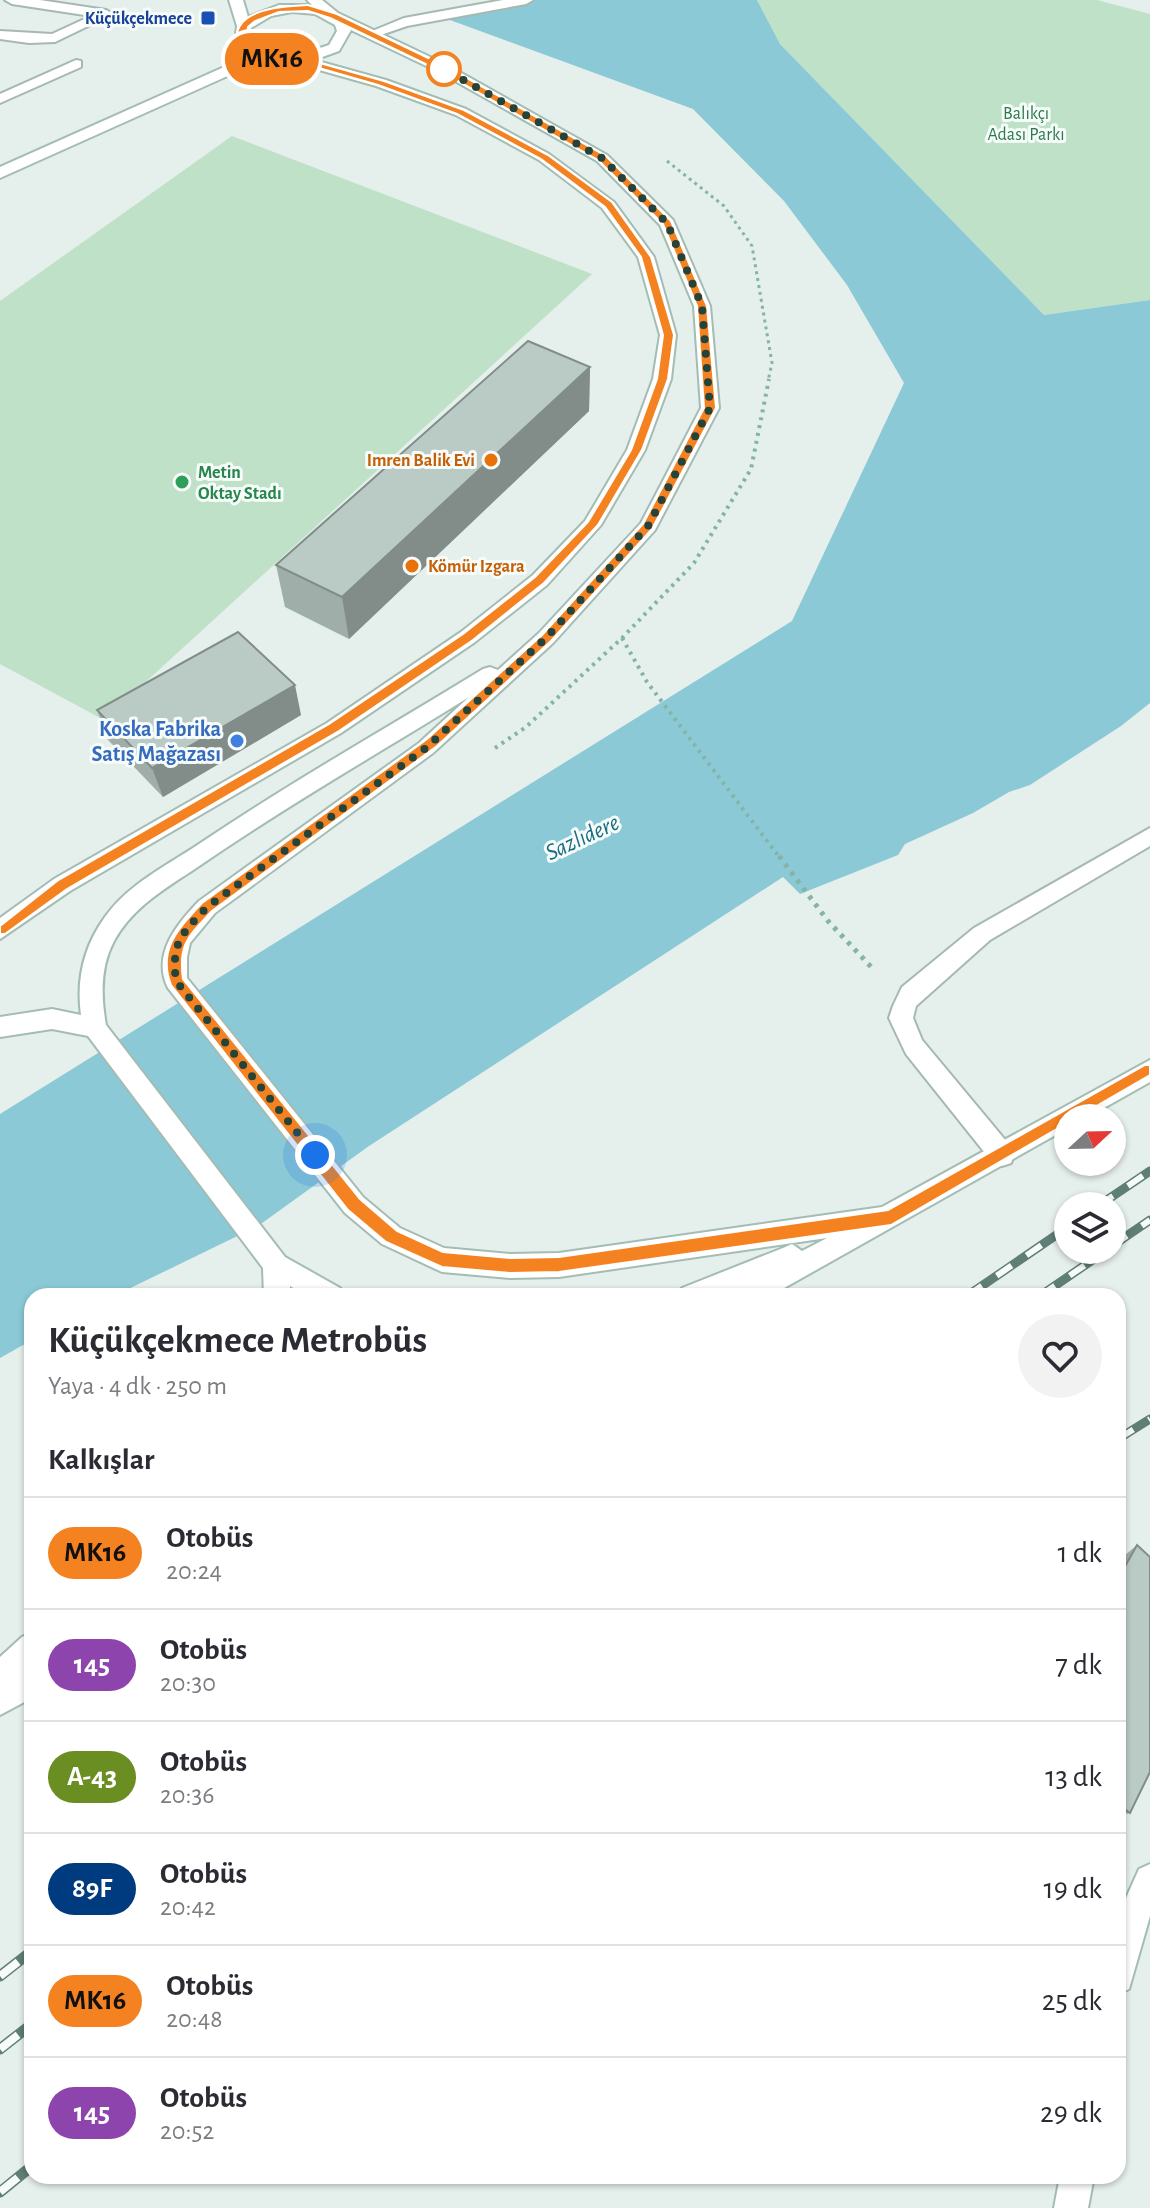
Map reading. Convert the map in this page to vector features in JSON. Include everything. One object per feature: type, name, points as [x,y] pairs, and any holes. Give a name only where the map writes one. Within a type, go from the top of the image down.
[{"type":"main road","points":[[0,35],[29,39],[55,38],[106,14],[12,0]]},
{"type":"main road","points":[[236,0],[244,26]]},
{"type":"main road","points":[[299,60],[321,54],[341,40],[344,31],[341,23],[314,0]]},
{"type":"main road","points":[[372,34],[404,22],[526,0]]},
{"type":"main road","points":[[6,919],[334,728],[468,637],[540,580],[592,525],[636,450],[662,379],[668,335],[646,257],[608,205],[544,157],[461,112],[381,83],[299,60],[261,56],[242,43],[240,34],[244,26],[263,13],[293,7],[322,11],[444,69],[602,158],[667,223],[702,306],[710,408],[648,526],[546,638],[426,748],[207,907],[179,937],[173,957],[176,981],[354,1205],[391,1236],[442,1260],[510,1266],[559,1265],[891,1217]]},
{"type":"main road","points":[[0,173],[261,56]]},
{"type":"main road","points":[[0,99],[76,64]]},
{"type":"main road","points":[[317,1288],[276,1265],[95,1028],[89,998],[92,966],[103,940],[125,908],[254,817],[546,638]]},
{"type":"main road","points":[[1002,1155],[919,1053],[903,1028],[901,1015],[910,994],[982,934],[1150,836]]},
{"type":"main road","points":[[0,1027],[52,1019],[95,1028]]},
{"type":"main road","points":[[761,1288],[1150,1070]]},
{"type":"main road","points":[[711,1288],[891,1217]]},
{"type":"main road","points":[[276,1265],[277,1288]]},
{"type":"main road","points":[[0,1677],[24,1654]]},
{"type":"main road","points":[[0,1700],[24,1686]]},
{"type":"main road","points":[[1126,1940],[1150,1880]]},
{"type":"main road","points":[[1071,2208],[1076,2184]]},
{"type":"path","points":[[622,638],[647,682],[828,921]]},
{"type":"green space","name":"Balıkçı Adası Parkı","points":[[757,0],[1097,0],[1150,14],[1150,300],[1044,315],[780,44]]},
{"type":"green space","name":"Metin Oktay Stadı","points":[[232,136],[592,274],[104,720],[0,664],[0,301]]},
{"type":"water","name":"Sazlıdere","points":[[534,0],[757,0],[780,44],[1044,315],[1150,300],[1150,703],[1121,726],[1030,785],[1009,792],[973,813],[905,844],[898,855],[800,894],[783,877],[369,1146],[258,1226],[130,1288],[24,1288],[24,1344],[0,1358],[0,1114],[792,621],[904,383],[847,285],[784,201],[693,109],[439,16]]},
{"type":"building","points":[[528,341],[590,367],[342,597],[276,565]]},
{"type":"building","points":[[238,632],[295,685],[152,768],[97,710]]},
{"type":"building","points":[[1137,1545],[1150,1557],[1150,1772],[1130,1813],[1126,1810],[1126,1565]]},
{"type":"railway","points":[[1119,1192],[1150,1171]]},
{"type":"railway","points":[[1126,1236],[1150,1220]]},
{"type":"railway","points":[[979,1288],[1054,1237]]},
{"type":"railway","points":[[1052,1288],[1087,1264]]},
{"type":"railway","points":[[1126,1434],[1150,1419]]},
{"type":"railway","points":[[0,1976],[24,1957]]},
{"type":"railway","points":[[0,2049],[24,2030]]},
{"type":"railway","points":[[0,2192],[24,2172]]},
{"type":"bus line","name":"MK16","points":[[0,930],[62,885],[334,728],[468,637],[540,580],[592,525],[636,450],[662,379],[668,335],[646,257],[608,205],[544,157],[461,112],[381,83],[299,60],[261,56],[242,43],[240,34],[244,26],[263,13],[293,7],[308,8],[322,11],[444,69],[602,158],[667,223],[702,306],[710,408],[648,526],[546,638],[432,742],[207,907],[179,937],[173,957],[176,981],[354,1205],[391,1236],[442,1260],[510,1266],[559,1265],[891,1217],[1150,1070]]},
{"type":"place","name":"Küçükçekmece","points":[[208,18]]},
{"type":"place","name":"Imren Balik Evi","points":[[491,460]]},
{"type":"place","name":"Metin Oktay Stadı","points":[[182,482]]},
{"type":"place","name":"Kömür Izgara","points":[[412,566]]},
{"type":"place","name":"Koska Fabrika Satış Mağazası","points":[[237,741]]},
{"type":"route","points":[[315,1155],[176,981],[173,957],[179,937],[207,907],[432,742],[546,638],[648,526],[710,408],[702,306],[667,223],[602,158],[444,69]]}]
